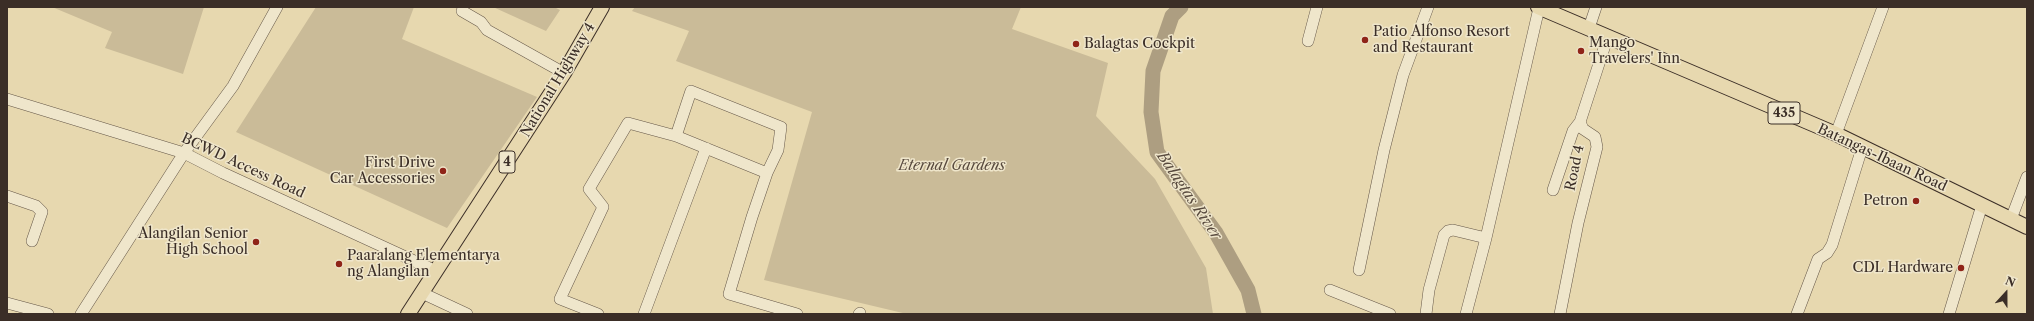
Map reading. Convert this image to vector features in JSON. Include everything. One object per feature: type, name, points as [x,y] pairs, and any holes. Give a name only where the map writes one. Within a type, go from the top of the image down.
[{"type":"main road","name":"National Highway 4","points":[[408,314],[564,73],[602,7]]},
{"type":"main road","name":"Batangas-Ibaan Road","points":[[1538,7],[1836,134],[1862,148],[2011,218],[2027,227]]},
{"type":"street","points":[[81,314],[184,153],[233,86],[277,7]]},
{"type":"street","points":[[1308,41],[1317,7]]},
{"type":"street","points":[[1359,270],[1384,150],[1400,90],[1428,7]]},
{"type":"street","points":[[1466,314],[1486,238],[1538,7]]},
{"type":"street","points":[[1589,28],[1596,7]]},
{"type":"street","points":[[1836,134],[1883,7]]},
{"type":"street","points":[[462,11],[481,22],[487,30],[564,73]]},
{"type":"street","points":[[1553,190],[1573,131],[1580,122],[1608,36]]},
{"type":"street","points":[[676,136],[691,91],[781,127],[778,150],[767,173],[729,294],[798,314]]},
{"type":"street","name":"BCWD Access Road","points":[[7,99],[184,153],[223,173],[436,271]]},
{"type":"street","name":"Road 4","points":[[1560,314],[1578,223],[1597,147],[1595,138],[1582,129],[1580,122]]},
{"type":"street","points":[[598,314],[560,299],[603,206],[589,189],[628,123],[676,136],[767,173]]},
{"type":"street","points":[[644,314],[706,148]]},
{"type":"street","points":[[1797,314],[1818,259],[1830,250],[1862,148]]},
{"type":"street","points":[[2011,218],[2027,177]]},
{"type":"street","points":[[7,196],[36,206],[42,212],[32,241]]},
{"type":"street","points":[[1949,314],[1982,205]]},
{"type":"street","points":[[1426,314],[1430,290],[1444,235],[1448,231],[1453,230],[1486,238]]},
{"type":"street","points":[[1330,290],[1390,314]]},
{"type":"street","points":[[422,293],[466,314]]},
{"type":"street","points":[[7,303],[48,314]]},
{"type":"green space","points":[[52,7],[204,7],[183,74],[105,48],[112,32]]},
{"type":"green space","points":[[316,7],[414,7],[402,39],[537,97],[447,228],[236,132]]},
{"type":"green space","points":[[493,7],[554,7],[560,10],[546,31]]},
{"type":"green space","name":"Eternal Gardens","points":[[635,7],[1021,7],[1012,29],[1108,63],[1096,116],[1155,179],[1206,268],[1213,314],[907,314],[764,280],[812,112],[676,61],[689,31],[632,11]]},
{"type":"waterway","name":"Balagtas River","points":[[1181,7],[1172,16],[1153,71],[1151,112],[1157,152],[1216,233],[1248,290],[1254,314]]},
{"type":"place","name":"Patio Alfonso Resort and Restaurant","points":[[1365,40]]},
{"type":"place","name":"Balagtas Cockpit","points":[[1076,44]]},
{"type":"place","name":"Mango Travelers' Inn","points":[[1581,51]]},
{"type":"place","name":"First Drive Car Accessories","points":[[443,171]]},
{"type":"place","name":"Petron","points":[[1916,201]]},
{"type":"place","name":"Alangilan Senior High School","points":[[256,242]]},
{"type":"place","name":"Paaralang Elementarya ng Alangilan","points":[[339,264]]},
{"type":"place","name":"CDL Hardware","points":[[1961,268]]}]
